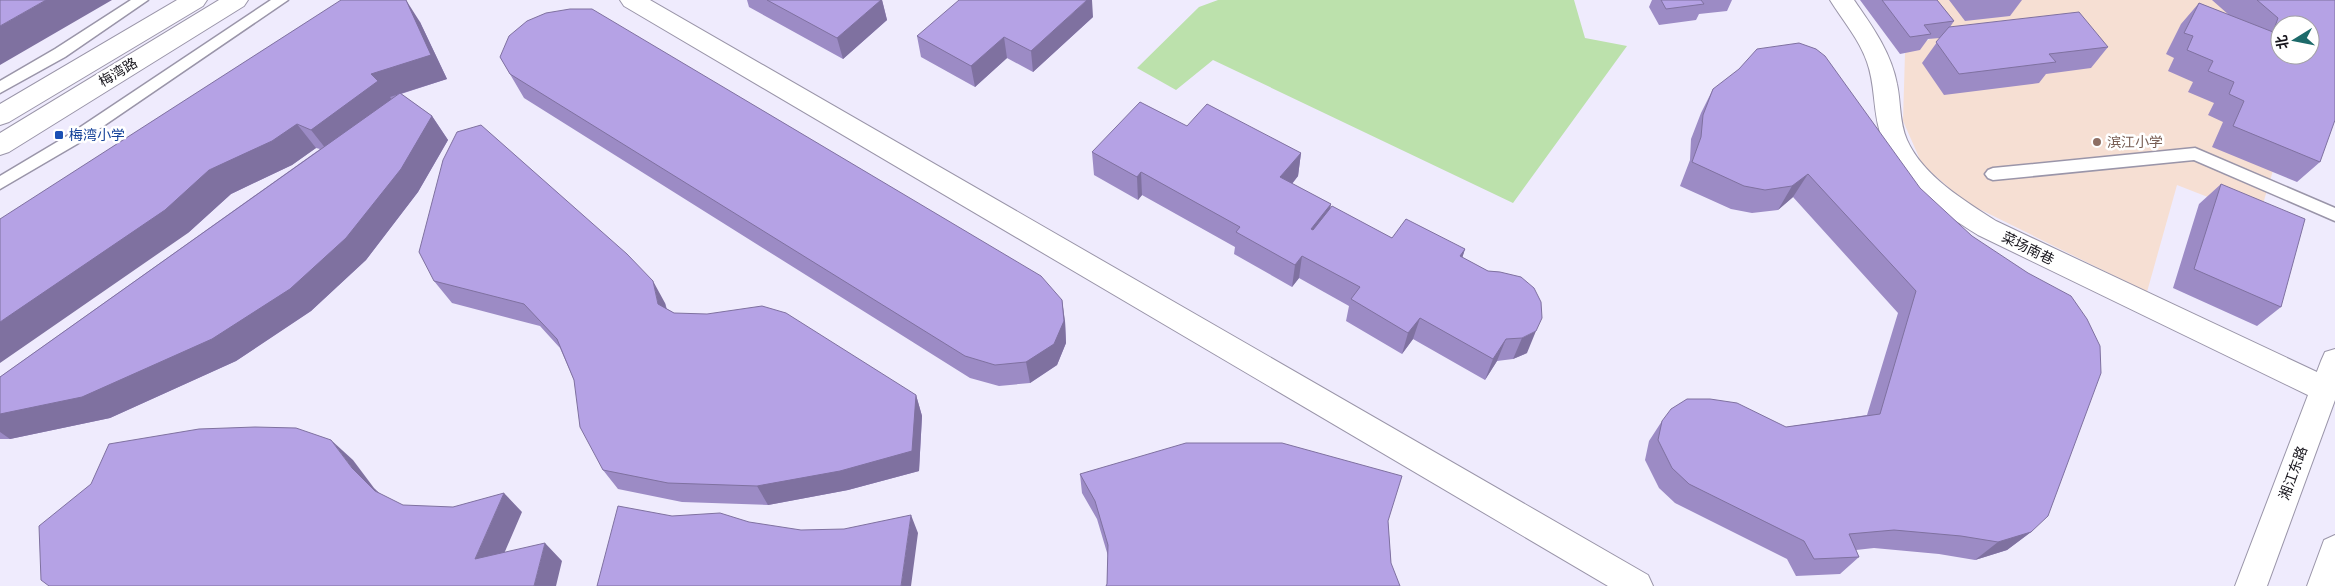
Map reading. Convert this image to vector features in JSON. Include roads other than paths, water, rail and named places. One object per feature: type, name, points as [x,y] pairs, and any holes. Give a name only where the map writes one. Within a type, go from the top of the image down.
[{"type":"street","name":"梅湾路","points":[[0,116],[194,0]]},
{"type":"street","name":"梅湾路","points":[[0,145],[236,0]]},
{"type":"street","points":[[632,0],[1637,586]]},
{"type":"street","name":"菜场南巷","points":[[1842,0],[1876,52],[1885,84],[1886,114],[1897,146],[1918,176],[1950,204],[1987,228],[2324,389]]},
{"type":"street","name":"湘江东路","points":[[2251,586],[2335,361]]},
{"type":"street","points":[[2323,586],[2335,550]]},
{"type":"lane","points":[[0,88],[60,53],[141,0]]},
{"type":"lane","points":[[0,183],[135,99],[234,30],[281,0]]},
{"type":"lane","points":[[1993,174],[2195,154],[2335,215]]},
{"type":"place","name":"梅湾小学","points":[[59,135]]},
{"type":"place","name":"滨江小学","points":[[2097,142]]}]
